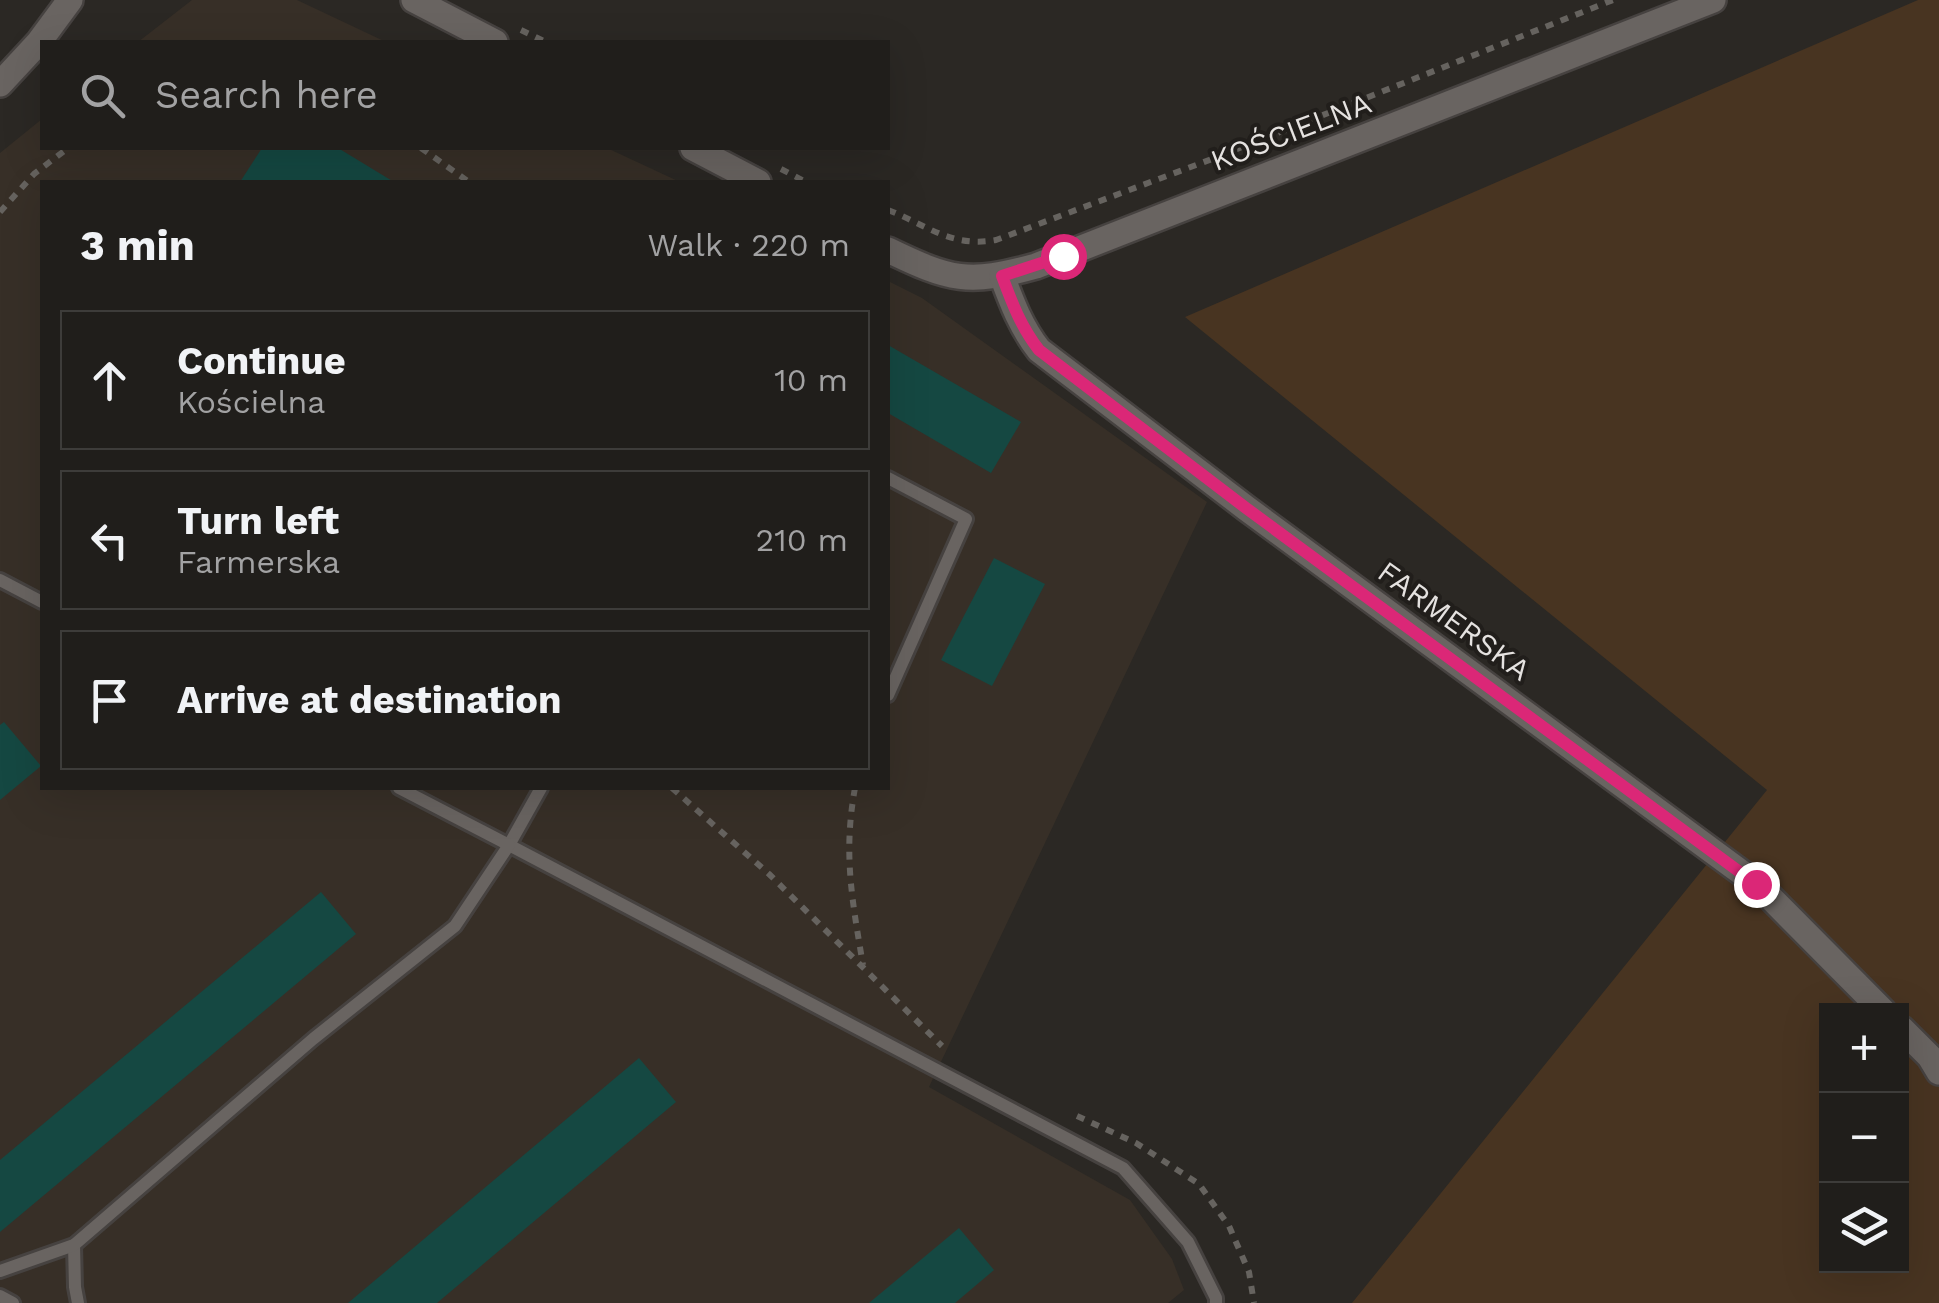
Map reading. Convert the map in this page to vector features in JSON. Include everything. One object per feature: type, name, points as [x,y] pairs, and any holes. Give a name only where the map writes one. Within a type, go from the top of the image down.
[{"type":"street","points":[[40,40],[70,0]]},
{"type":"street","points":[[414,0],[491,40]]},
{"type":"street","name":"KOŚCIELNA","points":[[890,251],[953,276],[1002,276],[1063,256],[1714,0]]},
{"type":"street","points":[[0,84],[40,41]]},
{"type":"street","points":[[696,150],[754,180]]},
{"type":"street","name":"FARMERSKA","points":[[1002,276],[1016,314],[1039,350],[1246,508],[1756,884],[1876,1003]]},
{"type":"street","points":[[1909,1036],[1939,1072]]},
{"type":"lane","points":[[890,479],[966,519],[890,690]]},
{"type":"lane","points":[[0,580],[40,601]]},
{"type":"lane","points":[[403,790],[1123,1168],[1188,1242],[1216,1303]]},
{"type":"lane","points":[[0,1270],[74,1244],[313,1039],[456,926],[541,790]]},
{"type":"lane","points":[[74,1244],[78,1303]]},
{"type":"lane","points":[[0,1296],[13,1303]]},
{"type":"path","points":[[890,211],[950,239],[980,243],[996,240],[1613,0]]},
{"type":"path","points":[[0,212],[34,174],[65,150]]},
{"type":"path","points":[[424,150],[466,180]]},
{"type":"path","points":[[674,790],[769,874],[946,1050]]},
{"type":"path","points":[[855,790],[849,821],[849,878],[863,966]]},
{"type":"path","points":[[1068,1111],[1136,1143],[1200,1184],[1230,1226],[1249,1272],[1254,1303]]},
{"type":"shaded area","points":[[192,0],[297,0],[382,40],[141,40]]},
{"type":"shaded area","points":[[1918,0],[1939,0],[1939,1303],[1352,1303],[1767,790],[1185,317]]},
{"type":"shaded area","points":[[40,121],[40,150],[611,150],[676,180],[40,180],[40,790],[890,790],[890,282],[922,298],[1207,502],[929,1087],[1130,1200],[1172,1259],[1184,1290],[1168,1303],[0,1303],[0,153]]},
{"type":"building","points":[[261,150],[341,150],[391,180],[241,180]]},
{"type":"building","points":[[890,346],[1021,422],[991,473],[890,414]]},
{"type":"building","points":[[994,558],[1045,584],[992,686],[941,660]]},
{"type":"building","points":[[4,722],[40,767],[0,800],[0,725]]},
{"type":"building","points":[[321,892],[356,934],[0,1232],[0,1160]]},
{"type":"building","points":[[639,1058],[676,1102],[437,1303],[348,1303]]},
{"type":"building","points":[[959,1228],[994,1270],[955,1303],[869,1303]]},
{"type":"route","points":[[1063,256],[1002,276],[1016,314],[1039,350],[1246,508],[1756,884]]}]
